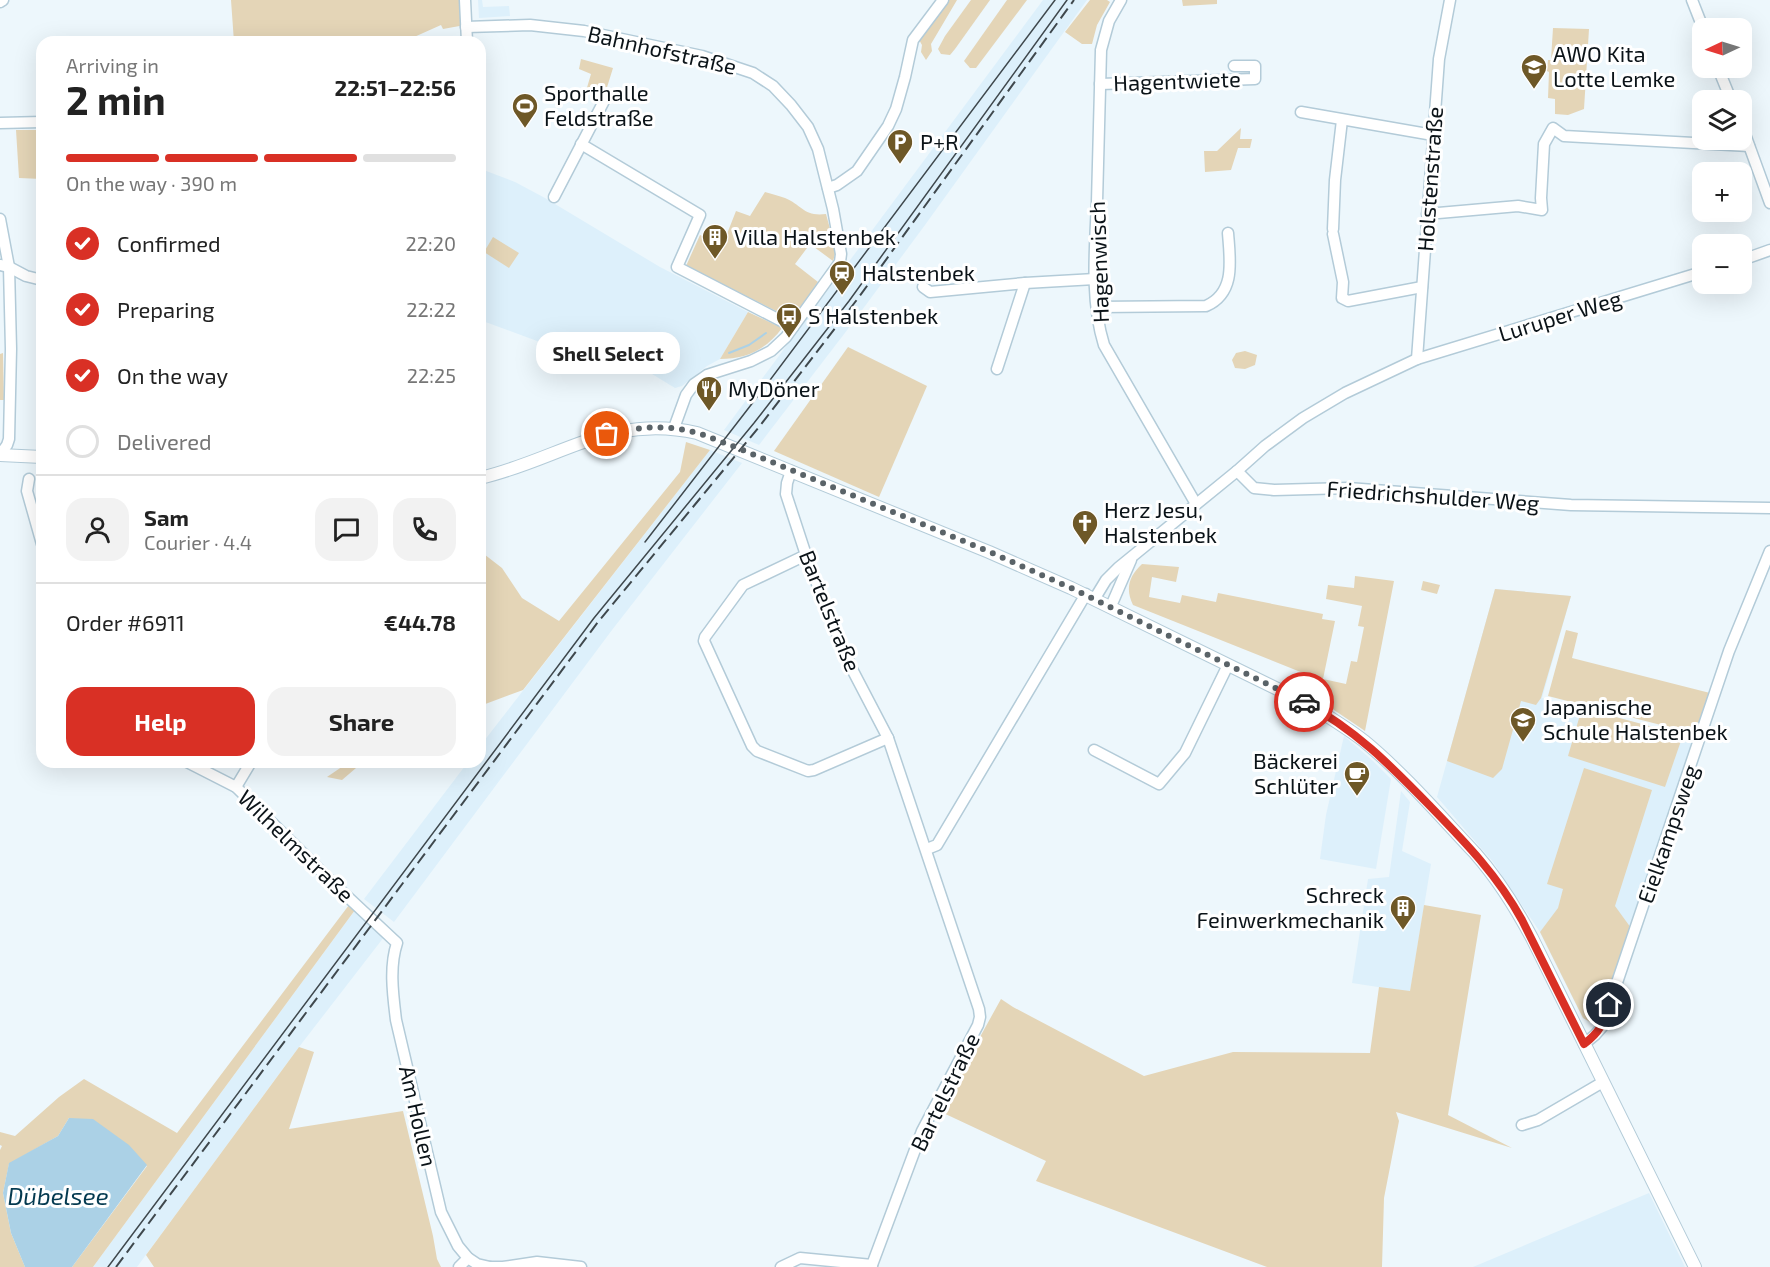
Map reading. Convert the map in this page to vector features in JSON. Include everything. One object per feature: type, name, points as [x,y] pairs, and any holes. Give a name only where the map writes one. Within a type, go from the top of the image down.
[{"type":"main road","points":[[486,476],[607,434],[640,428],[674,428],[697,433],[990,552],[1091,596],[1306,703],[1351,731],[1388,763],[1488,867],[1512,901],[1695,1267]]},
{"type":"main road","points":[[0,455],[36,457]]},
{"type":"street","points":[[465,0],[467,36]]},
{"type":"street","points":[[828,188],[837,185],[857,171],[888,126],[897,109],[913,40],[943,0]]},
{"type":"street","name":"Hagenwisch","points":[[1120,0],[1109,21],[1101,50],[1095,279],[1099,328],[1104,345],[1196,504]]},
{"type":"street","name":"Holstenstraße","points":[[1417,359],[1439,59],[1450,0]]},
{"type":"street","points":[[1692,0],[1699,18]]},
{"type":"street","name":"Bahnhofstraße","points":[[466,27],[530,26],[584,31],[702,56],[753,73],[773,86],[792,105],[808,127],[818,149],[828,188],[841,254],[840,262],[778,345],[762,357],[707,375],[694,384],[686,395],[674,428]]},
{"type":"street","name":"Hagentwiete","points":[[1100,84],[1255,79],[1255,66],[1234,66]]},
{"type":"street","points":[[554,196],[604,101]]},
{"type":"street","points":[[1301,112],[1433,135]]},
{"type":"street","points":[[1342,120],[1335,180],[1333,232],[1343,282],[1342,298],[1348,301],[1422,287]]},
{"type":"street","points":[[0,123],[36,122]]},
{"type":"street","points":[[1427,214],[1518,206],[1542,210],[1544,144],[1553,128],[1564,136],[1692,143]]},
{"type":"street","points":[[581,144],[700,215],[678,267],[793,327]]},
{"type":"street","points":[[1750,150],[1770,203]]},
{"type":"street","points":[[0,219],[4,266],[9,439],[0,455]]},
{"type":"street","points":[[1098,307],[1206,306],[1214,302],[1227,285],[1230,274],[1228,233]]},
{"type":"street","points":[[1752,256],[1770,250]]},
{"type":"street","points":[[4,266],[36,278]]},
{"type":"street","name":"Luruper Weg","points":[[1237,471],[1265,446],[1313,412],[1345,393],[1417,359],[1692,275]]},
{"type":"street","points":[[922,287],[930,292],[1095,279]]},
{"type":"street","points":[[996,369],[1025,283]]},
{"type":"street","name":"Bartelstraße","points":[[791,471],[786,494],[806,555],[853,671],[888,738],[927,849],[980,1017],[978,1025],[922,1131],[873,1266]]},
{"type":"street","points":[[927,849],[937,844],[1091,596],[1133,556],[1237,471]]},
{"type":"street","name":"Friedrichshulder Weg","points":[[1237,471],[1254,488],[1274,490],[1348,488],[1571,505],[1770,508]]},
{"type":"street","points":[[29,479],[27,491],[36,523]]},
{"type":"street","name":"Eielkampsweg","points":[[1584,1044],[1602,1027],[1729,651],[1770,551]]},
{"type":"street","points":[[806,555],[743,585],[705,637],[752,746],[757,751],[808,771],[814,771],[888,738]]},
{"type":"street","points":[[1111,606],[1133,556]]},
{"type":"street","points":[[1094,750],[1159,784],[1185,753],[1228,665]]},
{"type":"street","name":"Wilhelmstraße","points":[[199,768],[236,787],[397,943]]},
{"type":"street","points":[[236,787],[247,768]]},
{"type":"street","name":"Am Hollen","points":[[397,943],[393,965],[396,1020],[441,1212],[458,1246],[468,1258]]},
{"type":"street","points":[[1522,1125],[1538,1120],[1603,1082]]},
{"type":"street","points":[[459,1267],[468,1258],[477,1264],[490,1267],[537,1262],[581,1267]]},
{"type":"street","points":[[782,1267],[800,1258],[873,1266]]},
{"type":"shaded area","points":[[231,0],[464,0],[465,25],[443,29],[441,25],[416,36],[234,36]]},
{"type":"shaded area","points":[[478,0],[482,0],[483,7],[509,6],[510,16],[479,18]]},
{"type":"shaded area","points":[[948,0],[957,0],[931,44],[932,51],[926,60],[921,52],[922,45],[918,38]]},
{"type":"shaded area","points":[[971,0],[990,0],[950,55],[941,54],[938,49],[945,36]]},
{"type":"shaded area","points":[[1007,0],[1027,0],[976,68],[970,68],[964,61]]},
{"type":"shaded area","points":[[1043,0],[1087,0],[925,225],[759,445],[724,430]]},
{"type":"shaded area","points":[[1090,0],[1110,2],[1097,25],[1092,44],[1082,44],[1065,32]]},
{"type":"shaded area","points":[[1182,0],[1217,0],[1217,4],[1183,6]]},
{"type":"shaded area","points":[[1553,28],[1589,29],[1584,109],[1568,115],[1555,114],[1555,99],[1548,98],[1549,72],[1547,71],[1548,60],[1551,60]]},
{"type":"shaded area","points":[[581,59],[613,68],[604,97],[586,91],[591,74],[579,69]]},
{"type":"shaded area","points":[[1241,128],[1240,139],[1252,139],[1250,148],[1238,148],[1231,170],[1205,172],[1204,151],[1217,151]]},
{"type":"shaded area","points":[[16,130],[36,130],[36,179],[19,178]]},
{"type":"shaded area","points":[[486,171],[515,182],[545,198],[660,267],[748,312],[720,359],[707,366],[682,386],[675,388],[652,374],[586,361],[486,322]]},
{"type":"shaded area","points":[[765,192],[785,198],[813,214],[826,214],[836,251],[833,261],[810,244],[795,264],[818,282],[792,319],[686,266],[700,235],[723,244],[736,211],[750,216]]},
{"type":"shaded area","points":[[493,237],[519,253],[509,268],[486,253],[486,249]]},
{"type":"shaded area","points":[[748,312],[782,328],[776,336],[755,352],[720,359]]},
{"type":"shaded area","points":[[848,347],[927,386],[879,497],[774,451]]},
{"type":"shaded area","points":[[1245,351],[1257,355],[1255,365],[1245,369],[1235,368],[1232,360],[1236,353]]},
{"type":"shaded area","points":[[3,353],[4,400],[0,400],[0,354]]},
{"type":"shaded area","points":[[686,442],[710,450],[523,690],[486,704],[486,556],[502,568],[522,598],[559,621],[680,472]]},
{"type":"shaded area","points":[[710,450],[742,463],[612,630],[394,922],[364,899],[463,768],[486,768],[486,738]]},
{"type":"shaded area","points":[[1142,564],[1179,567],[1176,582],[1152,577],[1149,597],[1180,603],[1182,595],[1216,602],[1218,593],[1323,614],[1322,619],[1335,621],[1323,679],[1346,684],[1351,661],[1357,662],[1364,627],[1358,626],[1362,606],[1326,599],[1328,585],[1354,588],[1355,576],[1394,581],[1365,731],[1309,693],[1313,677],[1133,605],[1129,594],[1131,578]]},
{"type":"shaded area","points":[[1423,581],[1440,585],[1437,594],[1421,590]]},
{"type":"shaded area","points":[[1495,589],[1571,596],[1542,698],[1695,738],[1602,1014],[1590,1022],[1583,1018],[1540,932],[1493,862],[1437,797]]},
{"type":"shaded area","points":[[1495,589],[1571,596],[1541,698],[1536,705],[1521,701],[1502,769],[1493,778],[1447,761]]},
{"type":"shaded area","points":[[1566,630],[1578,633],[1572,658],[1710,693],[1696,734],[1548,696]]},
{"type":"shaded area","points":[[1582,708],[1683,735],[1665,787],[1568,756]]},
{"type":"shaded area","points":[[1344,736],[1391,779],[1376,869],[1320,859],[1326,815]]},
{"type":"shaded area","points":[[340,768],[356,768],[342,780],[327,777]]},
{"type":"shaded area","points":[[1584,768],[1652,790],[1615,906],[1631,928],[1602,1014],[1590,1022],[1583,1018],[1540,932],[1558,908],[1563,889],[1547,884]]},
{"type":"shaded area","points":[[1401,791],[1410,802],[1402,851],[1431,864],[1410,992],[1352,983],[1368,879],[1389,877]]},
{"type":"shaded area","points":[[349,905],[355,910],[93,1267],[72,1267],[147,1166],[69,1118],[58,1136],[9,1164],[3,1193],[11,1233],[25,1267],[0,1267],[0,1150],[2,1146],[0,1145],[0,1132],[15,1136],[59,1097],[84,1079],[177,1133]]},
{"type":"shaded area","points":[[1424,905],[1481,915],[1448,1115],[1512,1148],[1396,1112],[1399,1121],[1384,1198],[1382,1267],[1267,1267],[1036,1181],[1046,1161],[939,1111],[1001,999],[1144,1076],[1233,1052],[1370,1053],[1379,987],[1410,991]]},
{"type":"shaded area","points":[[355,910],[384,937],[299,1047],[137,1267],[93,1267]]},
{"type":"shaded area","points":[[299,1047],[314,1052],[289,1129],[403,1111],[437,1259],[441,1267],[154,1267],[146,1255]]},
{"type":"shaded area","points":[[1649,1193],[1685,1267],[1473,1267]]},
{"type":"water","name":"Dübelsee","points":[[69,1118],[93,1119],[129,1145],[147,1165],[72,1267],[25,1267],[11,1233],[3,1193],[9,1163],[58,1136]]},
{"type":"waterway","points":[[729,353],[749,345],[766,333]]},
{"type":"tram line","points":[[645,542],[761,392],[1055,0]]},
{"type":"tram line","points":[[486,762],[594,618],[754,423],[849,301],[1067,0]]},
{"type":"tram line","points":[[108,1267],[482,768]]},
{"type":"railway","points":[[116,1267],[598,622],[759,427],[859,297],[1074,0]]},
{"type":"way so far","points":[[607,434],[623,430],[663,427],[697,433],[728,444],[1095,598],[1304,702]]},
{"type":"place","name":"AWO Kita Lotte Lemke","points":[[1534,90]]},
{"type":"place","name":"Sporthalle Feldstraße","points":[[525,129]]},
{"type":"place","name":"P+R","points":[[900,165]]},
{"type":"place","name":"Villa Halstenbek","points":[[715,260]]},
{"type":"place","name":"Halstenbek","points":[[842,296]]},
{"type":"place","name":"S Halstenbek","points":[[789,339]]},
{"type":"place","name":"MyDöner","points":[[709,412]]},
{"type":"place","name":"Shell Select","points":[[607,434]]},
{"type":"place","name":"Herz Jesu, Halstenbek","points":[[1085,546]]},
{"type":"place","name":"Japanische Schule Halstenbek","points":[[1523,743]]},
{"type":"place","name":"Bäckerei Schlüter","points":[[1357,797]]},
{"type":"place","name":"Schreck Feinwerkmechanik","points":[[1403,931]]},
{"type":"route","points":[[1304,702],[1366,742],[1488,867],[1512,901],[1584,1044],[1602,1027],[1609,1005]]}]
